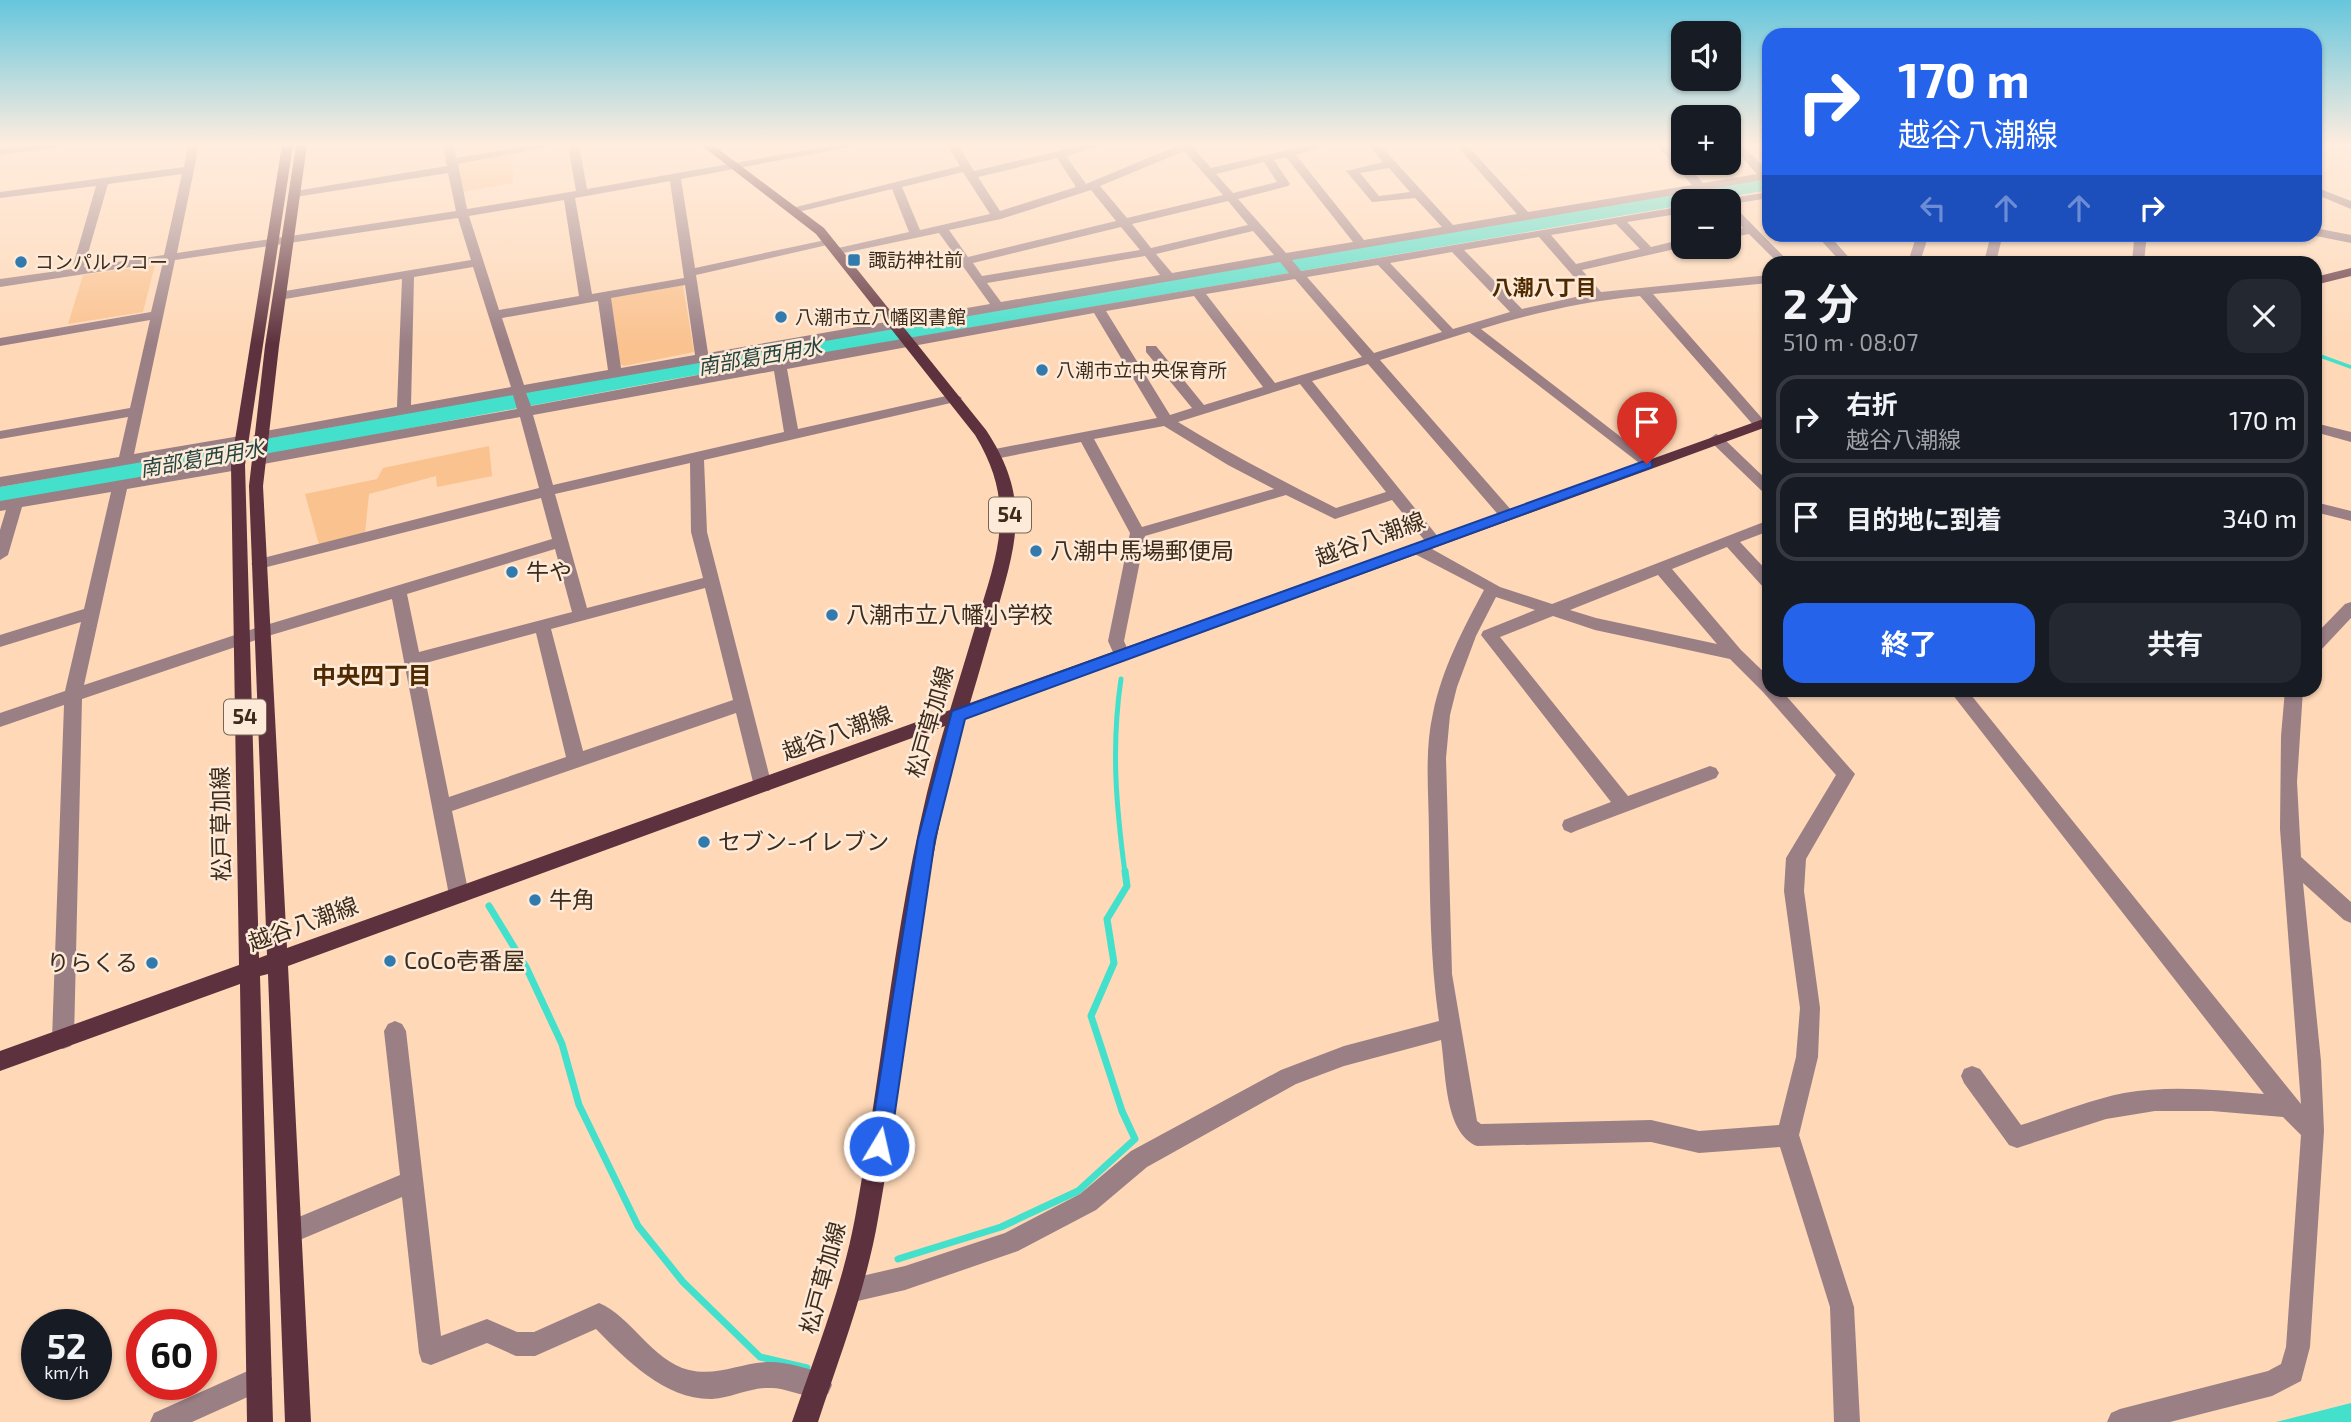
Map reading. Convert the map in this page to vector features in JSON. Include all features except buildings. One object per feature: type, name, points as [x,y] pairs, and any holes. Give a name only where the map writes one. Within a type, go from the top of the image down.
[{"type":"main road","name":"松戸草加線","points":[[260,1422],[238,465],[278,211]]},
{"type":"main road","name":"54","points":[[292,211],[258,460],[259,564],[298,1422]]},
{"type":"main road","name":"松戸草加線","points":[[796,211],[834,247],[955,398],[995,454],[1010,506],[1010,530],[926,839],[875,1171],[849,1291],[805,1422]]},
{"type":"main road","points":[[2322,279],[2351,272]]},
{"type":"main road","name":"越谷八潮線","points":[[0,1061],[1762,424]]},
{"type":"street","points":[[76,271],[94,211]]},
{"type":"street","points":[[126,460],[180,211]]},
{"type":"street","points":[[0,283],[472,211]]},
{"type":"street","points":[[578,211],[586,299]]},
{"type":"street","points":[[680,211],[702,358]]},
{"type":"street","points":[[907,211],[916,234]]},
{"type":"street","points":[[994,211],[997,216]]},
{"type":"street","points":[[494,315],[604,296],[834,247],[942,229],[1011,211]]},
{"type":"street","points":[[1113,211],[1169,277]]},
{"type":"street","points":[[966,261],[1171,211]]},
{"type":"street","points":[[1242,211],[1507,514]]},
{"type":"street","points":[[1337,211],[1361,244]]},
{"type":"street","points":[[1434,211],[1450,229]]},
{"type":"street","points":[[1521,211],[1526,217]]},
{"type":"street","points":[[260,436],[615,372],[1559,211]]},
{"type":"street","points":[[258,460],[779,364],[1671,211]]},
{"type":"street","points":[[462,213],[526,411],[581,615]]},
{"type":"street","points":[[1741,220],[1762,241]]},
{"type":"street","points":[[1619,221],[1648,251]]},
{"type":"street","points":[[981,280],[1149,252],[1256,227]]},
{"type":"street","points":[[942,229],[998,306]]},
{"type":"street","points":[[1741,232],[1751,230]]},
{"type":"street","points":[[2322,233],[2351,239]]},
{"type":"street","points":[[1543,234],[1598,296]]},
{"type":"street","points":[[1763,242],[1777,256]]},
{"type":"street","points":[[1828,242],[1841,256]]},
{"type":"street","points":[[1573,268],[1671,246]]},
{"type":"street","points":[[1456,248],[1519,313]]},
{"type":"street","points":[[1381,261],[1451,334]]},
{"type":"street","points":[[279,296],[478,262]]},
{"type":"street","points":[[404,410],[408,274]]},
{"type":"street","points":[[995,454],[1166,421],[1519,313],[1598,296],[1762,283]]},
{"type":"street","points":[[1643,291],[1762,420]]},
{"type":"street","points":[[1198,293],[1272,389]]},
{"type":"street","points":[[604,296],[615,372]]},
{"type":"street","points":[[1098,309],[1166,421],[1233,462],[1291,489],[1335,514],[1395,494]]},
{"type":"street","points":[[0,342],[158,315]]},
{"type":"street","points":[[1472,328],[1647,464]]},
{"type":"street","points":[[1151,349],[1201,410]]},
{"type":"street","points":[[779,364],[792,435]]},
{"type":"street","points":[[1303,379],[1434,541]]},
{"type":"street","points":[[259,564],[548,491],[955,398]]},
{"type":"street","points":[[0,435],[136,411]]},
{"type":"street","points":[[2322,429],[2351,437]]},
{"type":"street","points":[[1084,436],[1138,533],[1116,641],[1122,655]]},
{"type":"street","points":[[1716,439],[1762,483]]},
{"type":"street","points":[[0,482],[240,442]]},
{"type":"street","points":[[697,458],[699,532],[762,786]]},
{"type":"street","points":[[0,555],[8,505],[238,465]]},
{"type":"street","points":[[63,1039],[73,696],[120,486]]},
{"type":"street","points":[[1138,533],[1291,489]]},
{"type":"street","points":[[2322,509],[2351,516]]},
{"type":"street","points":[[1624,805],[1489,635],[1762,528]]},
{"type":"street","points":[[1730,541],[1762,575]]},
{"type":"street","points":[[0,720],[262,632],[562,542]]},
{"type":"street","points":[[1417,548],[1492,590],[1553,611],[1735,654]]},
{"type":"street","points":[[1661,567],[1735,654],[1762,680]]},
{"type":"street","points":[[412,660],[711,581]]},
{"type":"street","points":[[1492,590],[1448,687],[1437,758],[1440,927],[1450,1028],[1463,1114],[1468,1128],[1478,1135],[1651,1132],[1699,1142],[1788,1135]]},
{"type":"street","points":[[399,592],[459,895]]},
{"type":"street","points":[[2322,632],[2351,608]]},
{"type":"street","points":[[0,641],[90,613]]},
{"type":"street","points":[[542,625],[576,761]]},
{"type":"street","points":[[1778,697],[1846,774],[1800,845],[1796,858],[1794,891],[1810,1008],[1807,1057],[1788,1135],[1842,1307],[1847,1422]]},
{"type":"street","points":[[1964,697],[2288,1107],[2313,1131]]},
{"type":"street","points":[[2120,1422],[2272,1382],[2292,1372],[2298,1347],[2310,1210],[2313,1131],[2310,1062],[2287,787],[2288,732],[2293,697]]},
{"type":"street","points":[[441,807],[741,704]]},
{"type":"street","points":[[1570,825],[1710,773]]},
{"type":"street","points":[[2293,862],[2351,914]]},
{"type":"street","points":[[849,1291],[905,1278],[1010,1243],[1088,1202],[1139,1159],[1289,1077],[1344,1056],[1450,1028]]},
{"type":"street","points":[[395,1031],[431,1353],[488,1331],[516,1343],[535,1344],[600,1315],[637,1353],[683,1382],[712,1386],[770,1375],[819,1385]]},
{"type":"street","points":[[1972,1076],[2017,1137],[2107,1108],[2139,1102],[2251,1102],[2288,1107]]},
{"type":"street","points":[[290,1232],[412,1181]]},
{"type":"street","points":[[163,1422],[259,1379]]},
{"type":"shaded area","points":[[155,265],[143,312],[68,324],[83,275]]},
{"type":"shaded area","points":[[683,285],[694,352],[624,366],[620,364],[609,298]]},
{"type":"shaded area","points":[[489,446],[492,476],[437,487],[436,476],[369,494],[365,533],[319,545],[305,494],[377,479],[383,468]]},
{"type":"water","points":[[2351,1403],[2351,1422],[2276,1422],[2280,1421]]},
{"type":"waterway","name":"南部葛西用水","points":[[0,496],[371,430],[668,373],[1610,211]]},
{"type":"waterway","points":[[2322,357],[2351,367]]},
{"type":"waterway","points":[[1121,679],[1116,728],[1116,776],[1125,873]]},
{"type":"waterway","points":[[898,1259],[1001,1227],[1078,1191],[1135,1139],[1122,1111],[1091,1016],[1114,963],[1107,919],[1127,886],[1125,871]]},
{"type":"waterway","points":[[489,906],[526,967],[562,1044],[579,1105],[638,1226],[683,1282],[760,1357],[807,1368]]},
{"type":"place","name":"諏訪神社前","points":[[854,260]]},
{"type":"place","name":"コンパルワコー","points":[[21,262]]},
{"type":"place","name":"八潮市立八幡図書館","points":[[781,317]]},
{"type":"place","name":"八潮市立中央保育所","points":[[1042,370]]},
{"type":"place","name":"八潮中馬場郵便局","points":[[1036,551]]},
{"type":"place","name":"牛や","points":[[512,572]]},
{"type":"place","name":"八潮市立八幡小学校","points":[[832,615]]},
{"type":"place","name":"セブン-イレブン","points":[[704,842]]},
{"type":"place","name":"牛角","points":[[535,900]]},
{"type":"place","name":"CoCo壱番屋","points":[[390,961]]},
{"type":"place","name":"りらくる","points":[[152,963]]},
{"type":"district","name":"八潮八丁目","points":[[1544,288]]},
{"type":"district","name":"中央四丁目","points":[[372,676]]},
{"type":"route","points":[[879,1146],[926,839],[944,760],[958,715],[1647,464]]}]
